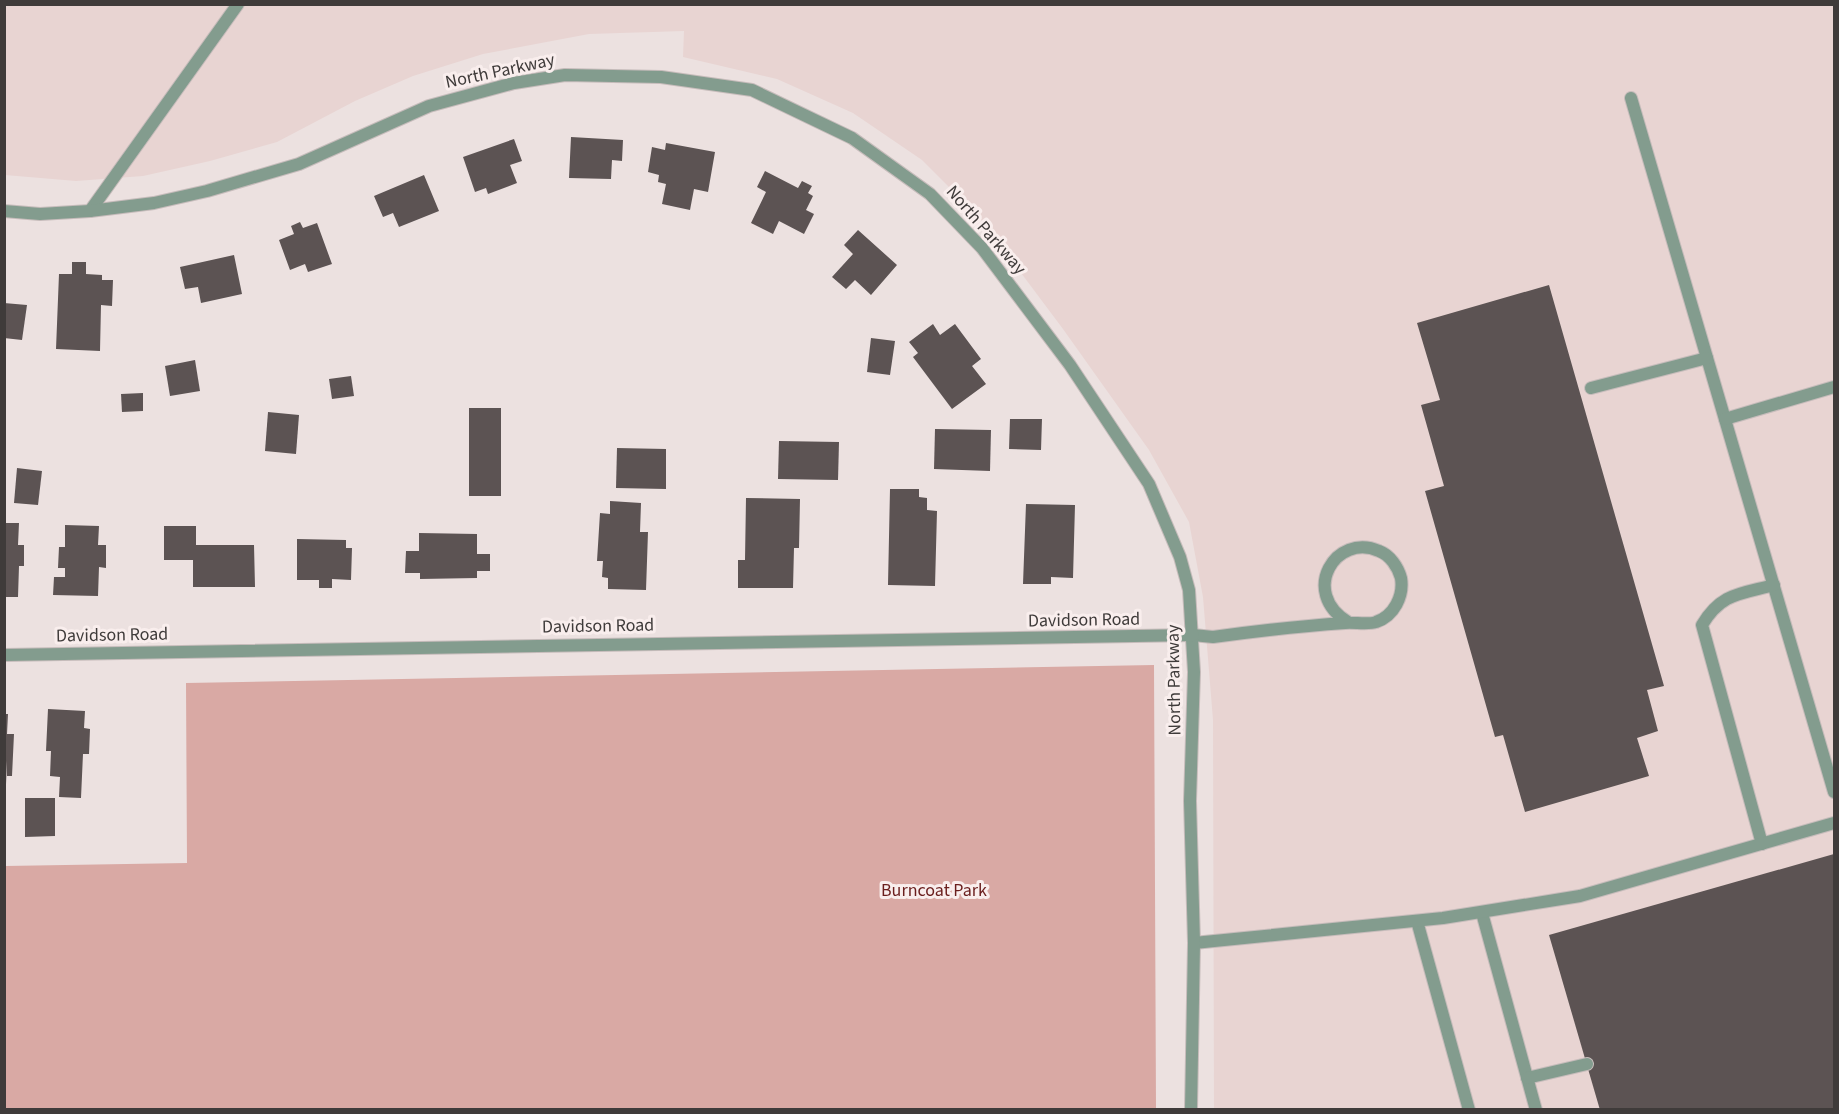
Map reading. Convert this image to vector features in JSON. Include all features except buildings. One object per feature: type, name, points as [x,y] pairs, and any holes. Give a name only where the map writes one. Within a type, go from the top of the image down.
[{"type":"street","points":[[90,212],[238,4]]},
{"type":"street","name":"North Parkway","points":[[4,211],[40,214],[90,212],[154,203],[278,171],[339,147],[429,106],[514,82],[565,75],[661,77],[752,90],[801,112],[872,150],[930,194],[982,248],[1070,365],[1149,484],[1180,557],[1189,590],[1193,635],[1191,801],[1194,943],[1191,1110]]},
{"type":"street","points":[[1631,98],[1834,792]]},
{"type":"street","points":[[1591,388],[1707,358]]},
{"type":"street","points":[[1725,419],[1834,387]]},
{"type":"street","points":[[1358,547],[1378,550],[1391,560],[1399,572],[1401,594],[1394,610],[1376,623],[1348,622],[1337,616],[1326,600],[1324,584],[1327,570],[1335,558],[1358,547]]},
{"type":"street","points":[[1762,844],[1702,625],[1713,608],[1729,597],[1774,585]]},
{"type":"street","name":"Davidson Road","points":[[4,655],[1193,635],[1213,637],[1348,622]]},
{"type":"street","points":[[1194,943],[1417,921],[1482,913],[1580,896],[1834,823]]},
{"type":"street","points":[[1482,913],[1536,1110]]},
{"type":"street","points":[[1417,921],[1469,1110]]},
{"type":"street","points":[[1527,1078],[1587,1064]]},
{"type":"shaded area","points":[[5,5],[1834,5],[1834,1109],[1214,1109],[1213,720],[1203,597],[1189,522],[1149,450],[1063,329],[979,217],[922,160],[853,113],[777,79],[683,57],[684,31],[589,34],[483,54],[413,76],[355,101],[277,142],[210,161],[143,176],[76,181],[5,175]]},
{"type":"green space","name":"Burncoat Park","points":[[1154,665],[1156,1109],[5,1109],[5,866],[187,863],[186,683]]}]
